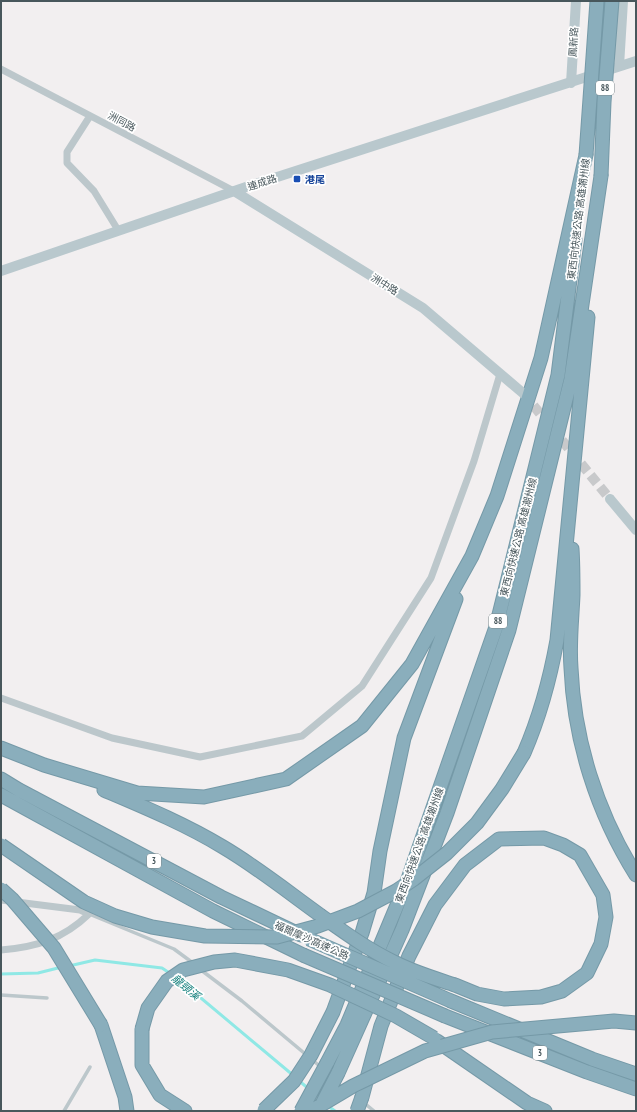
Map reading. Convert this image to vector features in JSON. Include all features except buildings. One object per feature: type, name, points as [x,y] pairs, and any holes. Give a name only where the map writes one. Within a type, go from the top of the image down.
[{"type":"highway","name":"東西向快速公路 高雄潮州線","points":[[319,1111],[350,1018],[408,879],[496,627],[558,375],[586,155],[597,1]]},
{"type":"highway","name":"東西向快速公路 高雄潮州線","points":[[301,1111],[332,1073],[402,930],[446,813],[509,630],[571,379],[601,176],[604,102],[612,1]]},
{"type":"highway","points":[[262,1110],[294,1081],[311,1055],[333,1012],[362,933],[374,893],[380,851],[404,738],[472,556],[497,496],[541,358],[586,155]]},
{"type":"highway","points":[[1,845],[84,902],[115,916],[152,927],[205,936],[277,937],[318,926],[358,911],[396,891],[420,875],[447,853],[477,823],[502,789],[524,753],[542,705],[554,660],[592,285],[601,176]]},
{"type":"highway","points":[[572,482],[573,596],[570,649],[576,715],[586,762],[602,807],[622,851],[636,875]]},
{"type":"highway","points":[[44,765],[137,793],[204,797],[286,779],[362,726],[412,664],[472,556]]},
{"type":"highway","points":[[1,748],[128,800],[186,827],[223,847],[258,869],[361,944],[394,962],[420,974],[455,985],[477,994],[504,999],[541,997],[562,991],[587,974],[601,944],[606,917],[603,895],[580,855],[563,845],[544,838],[499,839],[465,865],[436,905],[409,956],[381,1026],[359,1096],[357,1111]]},
{"type":"highway","name":"福爾摩沙高速公路","points":[[1,779],[26,794],[221,897],[309,939],[592,1059],[636,1074]]},
{"type":"highway","name":"福爾摩沙高速公路","points":[[1,796],[213,911],[303,955],[444,1016],[587,1072],[636,1089]]},
{"type":"highway","points":[[1,889],[12,899],[54,948],[102,1025],[125,1097],[127,1111]]},
{"type":"highway","points":[[185,1111],[160,1095],[142,1065],[142,1029],[148,1008],[167,981],[183,970],[214,962],[235,960],[288,970],[330,985],[396,1016],[434,1038],[527,1103],[544,1111]]},
{"type":"highway","points":[[311,1111],[353,1086],[426,1051],[492,1032],[614,1021],[636,1023]]},
{"type":"main road","name":"鳳新路","points":[[571,83],[576,1]]},
{"type":"main road","points":[[619,66],[623,1]]},
{"type":"main road","name":"連成路","points":[[1,271],[234,191],[636,61]]},
{"type":"main road","name":"洲中路","points":[[234,191],[423,308],[524,394]]},
{"type":"main road","points":[[610,499],[636,530]]},
{"type":"street","name":"洲同路","points":[[1,69],[234,191]]},
{"type":"street","points":[[90,116],[67,152],[67,163],[94,191],[118,230]]},
{"type":"street","points":[[1,698],[112,738],[200,757],[302,736],[362,686],[431,578],[474,461],[500,374]]},
{"type":"street","points":[[1,900],[80,910],[90,914],[77,926],[41,944],[18,949],[1,950]]},
{"type":"lane","points":[[90,914],[174,949],[332,1073]]},
{"type":"lane","points":[[1,995],[47,998]]},
{"type":"lane","points":[[64,1111],[90,1066]]},
{"type":"lane","points":[[344,1086],[350,1091]]},
{"type":"lane","points":[[359,1096],[374,1111]]},
{"type":"waterway","name":"龍頸溪","points":[[69,966],[95,960],[162,968],[171,974]]},
{"type":"waterway","name":"龍頸溪","points":[[1,974],[38,973],[62,967]]},
{"type":"waterway","name":"龍頸溪","points":[[177,978],[294,1076]]},
{"type":"waterway","name":"龍頸溪","points":[[298,1080],[309,1089]]},
{"type":"waterway","name":"龍頸溪","points":[[328,1106],[335,1111]]},
{"type":"tunnel","points":[[524,394],[610,499]]},
{"type":"place","name":"港尾","points":[[297,179]]}]
